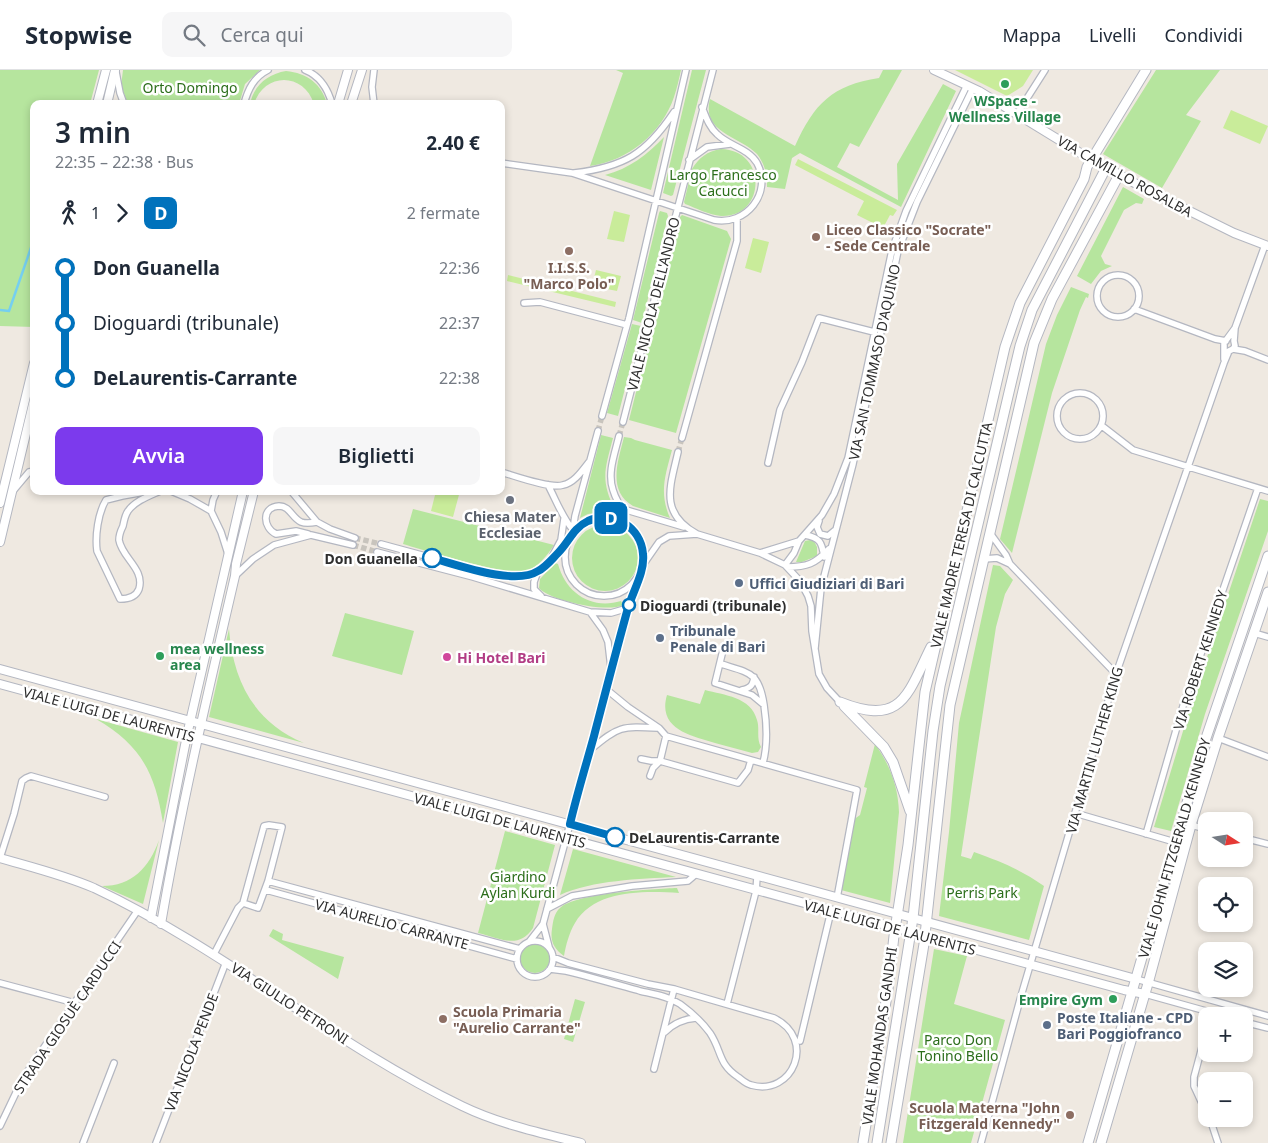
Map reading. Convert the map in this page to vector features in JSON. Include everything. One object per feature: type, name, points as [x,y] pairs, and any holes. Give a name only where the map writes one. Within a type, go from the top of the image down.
[{"type":"main road","name":"VIALE MADRE TERESA DI CALCUTTA","points":[[896,928],[908,845],[925,692],[1010,328],[1020,303],[1084,179],[1091,159],[1146,70]]},
{"type":"main road","name":"VIALE MADRE TERESA DI CALCUTTA","points":[[911,932],[933,731],[940,686],[1020,346],[1032,310],[1106,168]]},
{"type":"main road","name":"VIALE MADRE TERESA DI CALCUTTA","points":[[925,936],[950,705],[1034,343],[1052,299],[1119,175]]},
{"type":"main road","points":[[1071,233],[1078,253]]},
{"type":"main road","name":"VIALE JOHN FITZGERALD KENNEDY","points":[[1088,1143],[1212,717],[1268,556]]},
{"type":"main road","name":"VIALE JOHN FITZGERALD KENNEDY","points":[[1101,1143],[1148,983],[1191,825],[1218,738],[1268,592]]},
{"type":"main road","points":[[840,702],[872,712],[888,710],[895,706],[915,684],[938,634]]},
{"type":"main road","points":[[840,702],[884,747],[893,762],[911,814]]},
{"type":"main road","points":[[908,845],[920,854]]},
{"type":"main road","name":"VIALE MOHANDAS GANDHI","points":[[863,1143],[896,928]]},
{"type":"main road","name":"VIALE MOHANDAS GANDHI","points":[[877,1143],[911,932]]},
{"type":"main road","name":"VIALE MOHANDAS GANDHI","points":[[891,1143],[925,936]]},
{"type":"main road","points":[[899,1005],[911,1016]]},
{"type":"main road","points":[[866,1128],[882,1116]]},
{"type":"street","points":[[98,100],[106,70]]},
{"type":"street","points":[[108,100],[115,70]]},
{"type":"street","points":[[115,70],[123,100]]},
{"type":"street","points":[[246,100],[252,84],[268,70]]},
{"type":"street","points":[[305,70],[315,75],[323,83],[331,100]]},
{"type":"street","points":[[339,100],[348,70]]},
{"type":"street","points":[[352,100],[362,70]]},
{"type":"street","points":[[374,70],[372,87],[374,100]]},
{"type":"street","name":"VIALE NICOLA DELL'ANDRO","points":[[602,416],[627,325],[686,70]]},
{"type":"street","name":"VIALE NICOLA DELL'ANDRO","points":[[623,422],[713,70]]},
{"type":"street","name":"VIA CAMILLO ROSALBA","points":[[934,70],[970,87],[1119,175],[1234,233],[1266,245]]},
{"type":"street","points":[[1017,114],[1045,70]]},
{"type":"street","name":"VIA SAN TOMMASO D'AQUINO","points":[[786,566],[799,541],[822,515],[834,494],[848,458],[892,250],[898,231],[970,87]]},
{"type":"street","points":[[505,164],[572,174],[719,221],[737,219],[751,209],[756,202],[762,186],[761,177],[751,155],[716,134],[710,126],[702,107]]},
{"type":"street","name":"VIA SAN TOMMASO D'AQUINO","points":[[815,648],[820,595],[830,547],[853,464],[898,251],[917,202],[960,107]]},
{"type":"street","points":[[572,174],[598,170],[617,164],[632,156],[654,138],[677,108]]},
{"type":"street","points":[[689,160],[707,147],[730,144]]},
{"type":"street","points":[[682,438],[737,241],[737,219]]},
{"type":"street","name":"VIA MARTIN LUTHER KING","points":[[981,1143],[1116,674],[1229,345],[1266,245]]},
{"type":"street","points":[[1115,275],[1131,279],[1137,286],[1139,294],[1138,302],[1134,309],[1124,316],[1117,317],[1105,312],[1098,301],[1098,294],[1102,283],[1115,275]]},
{"type":"street","points":[[524,303],[540,302],[627,325]]},
{"type":"street","points":[[1134,309],[1268,360]]},
{"type":"street","points":[[768,463],[780,410],[802,362],[819,318],[874,332]]},
{"type":"street","points":[[0,503],[30,379]]},
{"type":"street","points":[[1084,392],[1094,397],[1102,408],[1104,416],[1102,426],[1090,437],[1084,439],[1072,438],[1064,433],[1057,421],[1058,408],[1062,400],[1074,393],[1084,392]]},
{"type":"street","points":[[0,542],[30,417]]},
{"type":"street","points":[[1102,426],[1133,450],[1268,491]]},
{"type":"street","points":[[381,544],[501,576],[524,576],[538,571],[567,544],[574,530],[575,516],[598,431]]},
{"type":"street","points":[[619,436],[610,478],[613,490],[623,509],[624,522]]},
{"type":"street","points":[[678,452],[672,477],[670,498],[676,519],[684,527]]},
{"type":"street","points":[[505,473],[548,485],[563,485],[573,480],[590,461]]},
{"type":"street","points":[[12,492],[30,472]]},
{"type":"street","points":[[548,485],[564,519],[574,530]]},
{"type":"street","name":"VIA ROBERT KENNEDY","points":[[1146,834],[1183,706],[1258,488]]},
{"type":"street","points":[[128,495],[106,500],[102,507],[96,545],[97,551],[120,599],[127,599],[135,595],[139,590],[140,579],[121,546],[119,538],[127,512],[142,499],[151,495]]},
{"type":"street","points":[[180,495],[210,512],[221,532],[228,556],[236,564]]},
{"type":"street","points":[[190,499],[191,495]]},
{"type":"street","points":[[210,512],[215,495]]},
{"type":"street","points":[[151,918],[190,720],[242,495]]},
{"type":"street","points":[[161,924],[173,853],[200,723],[253,495]]},
{"type":"street","points":[[294,495],[317,522],[355,538]]},
{"type":"street","points":[[317,522],[302,522],[288,509],[280,506],[271,509],[266,516],[268,529],[276,534],[296,531],[352,546]]},
{"type":"street","points":[[623,509],[684,527],[697,534],[760,553],[786,566],[800,581],[808,596],[811,606],[817,666],[822,681],[832,695],[840,702]]},
{"type":"street","points":[[822,515],[817,527],[820,534],[828,536],[835,531]]},
{"type":"street","points":[[574,530],[594,519],[610,518],[624,522],[633,529],[639,539],[642,547],[643,565]]},
{"type":"street","points":[[548,563],[561,540],[564,519]]},
{"type":"street","points":[[544,924],[529,942],[520,949],[517,959],[521,969],[530,976],[541,976],[550,969],[553,956],[544,924],[547,909],[628,608],[643,565],[660,542],[669,536],[674,528],[674,524]]},
{"type":"street","points":[[990,533],[1006,555],[1010,564]]},
{"type":"street","points":[[669,536],[697,534]]},
{"type":"street","points":[[235,576],[253,559],[274,546],[311,535]]},
{"type":"street","points":[[804,535],[814,537],[820,541],[826,569]]},
{"type":"street","points":[[760,553],[799,541]]},
{"type":"street","points":[[567,544],[565,567],[574,582],[590,594],[604,596],[616,594],[638,578]]},
{"type":"street","points":[[786,566],[803,567],[815,562],[830,547]]},
{"type":"street","points":[[377,552],[458,573],[590,612],[611,613],[628,608]]},
{"type":"street","points":[[984,559],[998,558],[1010,564],[1116,674]]},
{"type":"street","points":[[538,571],[534,582],[534,589],[542,597]]},
{"type":"street","points":[[590,612],[603,630],[608,642],[611,672]]},
{"type":"street","points":[[1242,629],[1268,637]]},
{"type":"street","points":[[724,646],[715,683],[742,690],[752,695],[764,705]]},
{"type":"street","points":[[721,664],[748,673],[754,677],[760,686],[764,705],[767,740],[763,763]]},
{"type":"street","name":"VIALE LUIGI DE LAURENTIS","points":[[0,669],[700,861],[1136,978]]},
{"type":"street","points":[[742,690],[754,684],[754,677]]},
{"type":"street","name":"VIALE LUIGI DE LAURENTIS","points":[[0,684],[695,875],[1144,994]]},
{"type":"street","points":[[606,689],[659,728],[666,736],[857,790],[837,898]]},
{"type":"street","points":[[590,750],[618,729],[634,727],[659,728]]},
{"type":"street","points":[[650,776],[653,768],[660,761],[666,736]]},
{"type":"street","points":[[1218,738],[1268,757]]},
{"type":"street","points":[[641,758],[660,761],[738,783],[748,770],[751,760]]},
{"type":"street","points":[[0,858],[22,781],[26,778],[31,776],[105,797]]},
{"type":"street","points":[[1075,813],[1186,845]]},
{"type":"street","points":[[1191,825],[1198,827]]},
{"type":"street","points":[[214,954],[238,908],[243,903],[264,826],[282,827],[266,890],[258,908],[243,903]]},
{"type":"street","points":[[1253,840],[1268,844]]},
{"type":"street","name":"VIA GIULIO PETRONI","points":[[0,858],[40,869],[92,888],[138,910],[214,954],[385,1064],[462,1106],[486,1116],[581,1143]]},
{"type":"street","points":[[547,909],[572,896],[632,886],[688,881],[695,875],[700,861]]},
{"type":"street","points":[[727,1004],[756,891],[757,876]]},
{"type":"street","name":"VIA AURELIO CARRANTE","points":[[268,881],[520,949]]},
{"type":"street","name":"VIA AURELIO CARRANTE","points":[[266,890],[517,959]]},
{"type":"street","name":"STRADA GIOSUÈ CARDUCCI","points":[[0,1126],[23,1078],[138,910]]},
{"type":"street","points":[[800,1040],[831,911]]},
{"type":"street","points":[[529,942],[539,941],[549,947]]},
{"type":"street","points":[[550,969],[566,971],[672,999],[705,1027],[714,1040],[724,1065],[734,1075],[749,1085],[767,1087],[776,1084],[791,1071],[795,1062],[797,1053],[794,1035],[788,1026],[774,1018],[674,989],[568,963],[553,956]]},
{"type":"street","name":"VIA NICOLA PENDE","points":[[156,1143],[226,962]]},
{"type":"street","points":[[1136,978],[1268,1016]]},
{"type":"street","points":[[0,983],[75,1003]]},
{"type":"street","points":[[654,1070],[674,989]]},
{"type":"street","points":[[1144,994],[1198,1011]]},
{"type":"street","points":[[663,1034],[675,1023],[683,1019],[696,1018]]},
{"type":"street","points":[[1253,1024],[1268,1028]]},
{"type":"street","points":[[83,1143],[114,1062]]},
{"type":"street","points":[[1198,1062],[1194,1086],[1198,1095]]},
{"type":"street","points":[[1213,1127],[1218,1143]]},
{"type":"green space","points":[[0,70],[99,70],[91,100],[30,100],[30,327],[0,326]]},
{"type":"green space","name":"Orto Domingo","points":[[123,70],[260,70],[245,84],[240,100],[126,100],[121,86]]},
{"type":"green space","points":[[616,70],[681,70],[669,110],[652,133],[642,143],[617,158],[590,166],[623,73]]},
{"type":"green space","points":[[692,70],[706,70],[673,195],[671,196],[663,193]]},
{"type":"green space","points":[[883,70],[902,70],[859,147],[850,143],[837,167],[898,200],[897,164],[943,84],[956,91],[901,207],[800,153],[792,158],[785,189],[767,187],[765,170],[757,154],[716,127],[711,119],[709,110],[710,99],[795,146],[802,131],[826,99],[849,86],[879,78]]},
{"type":"green space","name":"WSpace - Wellness Village","points":[[955,70],[1033,70],[1023,86],[1007,96]]},
{"type":"green space","points":[[1156,70],[1220,70],[1186,115],[1201,121],[1162,188],[1103,154]]},
{"type":"green space","points":[[279,72],[294,72],[307,77],[317,85],[326,100],[312,100],[302,86],[284,80],[266,86],[256,100],[251,100],[258,86]]},
{"type":"green space","points":[[1231,110],[1268,126],[1260,144],[1223,128]]},
{"type":"green space","points":[[664,137],[651,190],[605,175],[622,169],[638,160]]},
{"type":"green space","name":"Largo Francesco Cacucci","points":[[721,149],[736,152],[747,160],[754,171],[756,184],[753,196],[747,207],[736,214],[721,216],[703,211],[684,202],[692,169],[708,153]]},
{"type":"green space","points":[[798,159],[897,210],[893,216],[890,215],[883,228],[857,215],[864,201],[795,165]]},
{"type":"green space","points":[[1123,187],[1144,199],[1142,204],[1136,203],[1124,210],[1101,256],[1105,264],[1112,266],[1101,271],[1091,284],[1077,276]]},
{"type":"green space","points":[[614,211],[630,215],[624,242],[607,239]]},
{"type":"green space","points":[[660,211],[667,213],[668,216],[642,323],[633,320]]},
{"type":"green space","points":[[682,215],[727,231],[731,239],[676,433],[629,420]]},
{"type":"green space","points":[[753,238],[769,242],[761,273],[745,268]]},
{"type":"green space","points":[[596,270],[621,276],[617,291],[592,286]]},
{"type":"green space","points":[[508,275],[616,302],[615,307],[507,281]]},
{"type":"green space","points":[[1071,287],[1089,294],[1080,310],[1052,393],[1012,553],[1000,539],[1046,344],[1057,315]]},
{"type":"green space","points":[[632,324],[641,326],[618,416],[607,413]]},
{"type":"green space","points":[[601,435],[613,438],[605,474],[607,490],[615,510],[588,514],[580,518]]},
{"type":"green space","points":[[624,437],[672,450],[664,484],[665,500],[670,518],[633,506],[625,500],[620,492],[616,475]]},
{"type":"green space","points":[[435,495],[459,495],[453,517],[431,511]]},
{"type":"green space","points":[[1260,499],[1268,501],[1268,531],[1205,714],[1171,831],[1154,827],[1190,708]]},
{"type":"green space","points":[[413,509],[554,545],[542,561],[525,572],[503,571],[466,562],[403,544]]},
{"type":"green space","points":[[605,525],[617,528],[628,535],[635,546],[638,558],[635,570],[628,581],[617,588],[605,591],[593,588],[582,581],[575,570],[572,558],[575,546],[582,535],[593,528]]},
{"type":"green space","points":[[805,541],[814,541],[817,547],[817,556],[802,562],[796,562]]},
{"type":"green space","points":[[555,563],[558,564],[567,583],[581,597],[600,603],[621,601],[623,605],[605,608],[593,607],[566,601],[545,593],[539,588],[540,579]]},
{"type":"green space","name":"Perris Park","points":[[993,565],[1000,566],[1013,580],[1005,594],[996,627],[961,856],[971,859],[974,852],[994,859],[1027,875],[1044,886],[1029,940],[939,916],[959,723]]},
{"type":"green space","points":[[345,613],[414,631],[402,675],[332,656]]},
{"type":"green space","points":[[229,629],[235,666],[249,698],[272,724],[304,743],[209,717]]},
{"type":"green space","points":[[705,690],[736,698],[749,706],[754,712],[758,723],[761,747],[758,752],[752,753],[687,734],[671,723],[665,707],[667,695],[700,704]]},
{"type":"green space","points":[[96,719],[178,742],[163,823],[155,789],[143,762],[124,739]]},
{"type":"green space","points":[[875,744],[892,776],[897,793],[899,812],[890,903],[841,890],[853,820],[860,815],[867,788],[864,787]]},
{"type":"green space","name":"Giardino Aylan Kurdi","points":[[505,831],[555,845],[533,928],[527,935],[515,941],[478,933]]},
{"type":"green space","points":[[159,840],[143,904],[102,886],[122,883],[138,874],[150,859]]},
{"type":"green space","points":[[573,849],[676,877],[601,883],[560,895]]},
{"type":"green space","points":[[677,888],[679,893],[636,893],[608,898],[584,912],[575,923],[568,939],[564,956],[554,944],[552,933],[555,915],[560,908],[568,903],[598,895]]},
{"type":"green space","points":[[273,929],[283,934],[282,940],[344,957],[338,979],[269,936]]},
{"type":"green space","points":[[535,943],[545,948],[550,958],[545,968],[535,973],[525,968],[520,958],[525,948]]},
{"type":"green space","name":"Parco Don Tonino Bello","points":[[934,949],[967,956],[954,1004],[1005,1020],[971,1143],[903,1143]]},
{"type":"green space","points":[[575,999],[585,1002],[573,1042],[564,1039]]},
{"type":"waterway","points":[[0,310],[9,311],[30,251]]},
{"type":"tunnel","points":[[598,431],[602,416]]},
{"type":"tunnel","points":[[619,436],[623,422]]},
{"type":"tunnel","points":[[678,452],[682,438]]},
{"type":"tunnel","points":[[355,538],[381,544]]},
{"type":"tunnel","points":[[353,545],[377,552]]},
{"type":"bus line","name":"D","points":[[432,558],[501,576],[524,576],[538,571],[567,544],[574,530],[586,522],[602,518],[617,519],[633,529],[642,547],[643,565],[628,608],[570,824],[615,837]]},
{"type":"place","name":"WSpace - Wellness Village","points":[[1005,84]]},
{"type":"place","name":"Liceo Classico \"Socrate\" - Sede Centrale","points":[[816,237]]},
{"type":"place","name":"I.I.S.S. \"Marco Polo\"","points":[[569,251]]},
{"type":"place","name":"Chiesa Mater Ecclesiae","points":[[510,500]]},
{"type":"place","name":"Don Guanella","points":[[432,558]]},
{"type":"place","name":"Uffici Giudiziari di Bari","points":[[739,583]]},
{"type":"place","name":"Dioguardi (tribunale)","points":[[629,605]]},
{"type":"place","name":"Tribunale Penale di Bari","points":[[660,638]]},
{"type":"place","name":"mea wellness area","points":[[160,656]]},
{"type":"place","name":"Hi Hotel Bari","points":[[447,657]]},
{"type":"place","name":"DeLaurentis-Carrante","points":[[615,837]]},
{"type":"place","name":"Empire Gym","points":[[1113,999]]},
{"type":"place","name":"Scuola Primaria \"Aurelio Carrante\"","points":[[443,1019]]},
{"type":"place","name":"Poste Italiane - CPD Bari Poggiofranco","points":[[1047,1025]]},
{"type":"place","name":"Scuola Materna \"John Fitzgerald Kennedy\"","points":[[1070,1115]]}]
